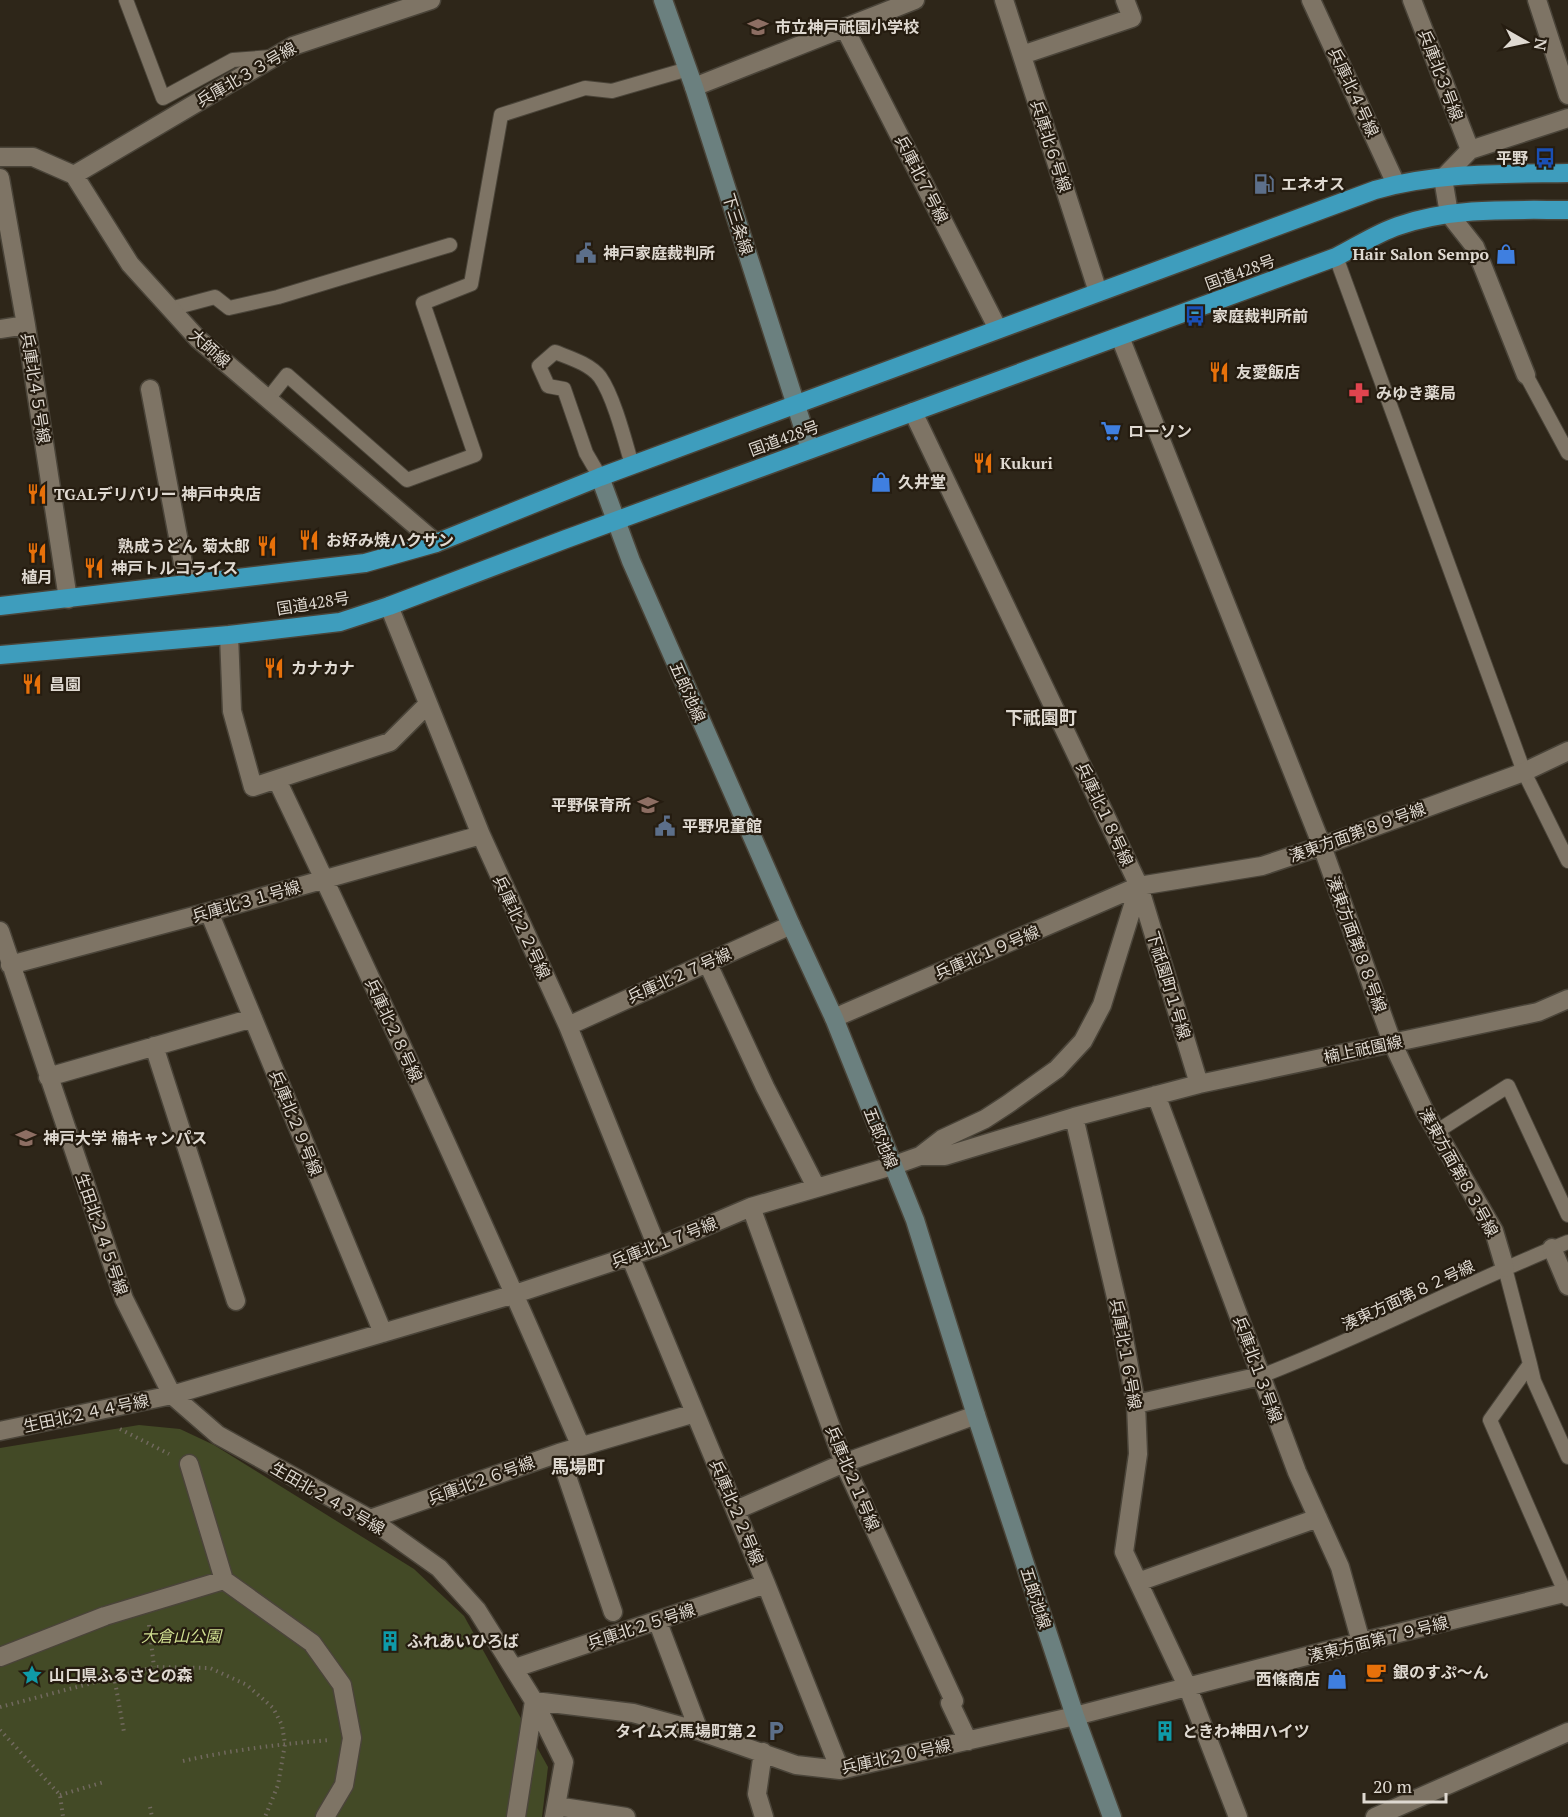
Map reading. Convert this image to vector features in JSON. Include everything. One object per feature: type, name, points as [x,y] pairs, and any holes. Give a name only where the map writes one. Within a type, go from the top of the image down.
[{"type":"highway","name":"国道428号","points":[[0,606],[365,563],[436,543],[632,465],[1396,184],[1491,174],[1568,173]]},
{"type":"highway","name":"国道428号","points":[[0,655],[229,635],[340,622],[389,606],[1336,257],[1397,226],[1449,213],[1492,210],[1568,210]]},
{"type":"street","name":"兵庫北３３号線","points":[[74,175],[293,46],[393,6],[430,0]]},
{"type":"street","name":"下三条線","points":[[663,0],[694,87],[810,449]]},
{"type":"street","points":[[694,87],[915,0]]},
{"type":"street","name":"兵庫北６号線","points":[[1004,0],[1098,292]]},
{"type":"street","points":[[1022,56],[1132,18],[1125,0]]},
{"type":"street","name":"兵庫北４号線","points":[[1311,0],[1396,184]]},
{"type":"street","name":"兵庫北３号線","points":[[1412,0],[1470,150]]},
{"type":"street","points":[[1537,0],[1568,95]]},
{"type":"street","name":"兵庫北７号線","points":[[845,29],[998,329]]},
{"type":"street","points":[[1526,375],[1475,247],[1449,213],[1443,178],[1470,150],[1568,118]]},
{"type":"street","points":[[0,157],[33,157],[74,175]]},
{"type":"street","name":"大師線","points":[[74,175],[130,264],[198,339],[436,543]]},
{"type":"street","name":"兵庫北４５号線","points":[[0,178],[26,325],[68,599]]},
{"type":"street","points":[[0,329],[26,325]]},
{"type":"street","name":"湊東方面第８８号線","points":[[1120,337],[1322,846],[1392,1042]]},
{"type":"street","points":[[150,389],[187,584]]},
{"type":"street","name":"兵庫北１８号線","points":[[913,412],[1139,886],[1102,1005],[1083,1041],[1057,1069],[1008,1104],[985,1119],[942,1139],[920,1156]]},
{"type":"street","name":"五郎池線","points":[[600,477],[631,561],[834,1018],[915,1221],[1075,1716],[1112,1817]]},
{"type":"street","name":"兵庫北２２号線","points":[[389,606],[481,835],[568,1026],[657,1247]]},
{"type":"street","points":[[229,635],[232,711],[253,787],[390,742],[428,704]]},
{"type":"street","name":"湊東方面第８９号線","points":[[1139,886],[1263,866],[1524,772],[1568,751]]},
{"type":"street","name":"兵庫北２８号線","points":[[277,780],[515,1294],[581,1447]]},
{"type":"street","name":"兵庫北３１号線","points":[[10,965],[209,912],[481,835]]},
{"type":"street","name":"兵庫北１９号線","points":[[834,1018],[1139,886]]},
{"type":"street","name":"下祇園町１号線","points":[[1139,886],[1200,1084]]},
{"type":"street","name":"兵庫北２９号線","points":[[209,912],[383,1333]]},
{"type":"street","name":"兵庫北２７号線","points":[[568,1026],[791,925]]},
{"type":"street","name":"生田北２４５号線","points":[[0,931],[124,1299],[172,1395]]},
{"type":"street","points":[[708,962],[765,1087],[816,1187]]},
{"type":"street","name":"楠上祇園線","points":[[1156,1095],[1538,1012],[1568,999]]},
{"type":"street","points":[[48,1077],[253,1018]]},
{"type":"street","name":"湊東方面第８３号線","points":[[1392,1042],[1424,1110],[1494,1231],[1505,1268]]},
{"type":"street","points":[[154,1046],[236,1301]]},
{"type":"street","name":"兵庫北１７号線","points":[[172,1395],[515,1294],[657,1247],[751,1207],[816,1187],[920,1156],[945,1156],[1156,1095]]},
{"type":"street","name":"兵庫北１３号線","points":[[1156,1095],[1297,1472],[1340,1567],[1361,1642]]},
{"type":"street","name":"兵庫北１６号線","points":[[1074,1117],[1118,1306],[1136,1404],[1138,1454],[1124,1552],[1188,1688],[1238,1817]]},
{"type":"street","name":"兵庫北２１号線","points":[[751,1207],[844,1463],[954,1701],[951,1703],[968,1740]]},
{"type":"street","points":[[1560,1245],[1568,1286]]},
{"type":"street","name":"兵庫北２２号線","points":[[630,1256],[736,1510],[840,1770]]},
{"type":"street","points":[[1136,1404],[1261,1376]]},
{"type":"street","name":"生田北２４４号線","points":[[0,1431],[172,1395]]},
{"type":"street","name":"生田北２４３号線","points":[[172,1395],[218,1436],[370,1519],[439,1568],[477,1610],[515,1668],[564,1762],[555,1811]]},
{"type":"street","name":"兵庫北２６号線","points":[[370,1519],[558,1453],[695,1413]]},
{"type":"street","points":[[736,1510],[844,1463],[976,1415]]},
{"type":"street","points":[[558,1453],[613,1612]]},
{"type":"street","points":[[189,1464],[224,1580],[312,1643],[342,1685],[352,1738],[344,1785],[325,1817]]},
{"type":"street","points":[[1138,1582],[1318,1518]]},
{"type":"street","points":[[0,1657],[105,1616],[224,1580]]},
{"type":"street","name":"兵庫北２５号線","points":[[515,1668],[766,1584]]},
{"type":"street","name":"湊東方面第７９号線","points":[[1188,1688],[1361,1642],[1567,1595]]},
{"type":"street","points":[[657,1620],[699,1731]]},
{"type":"street","name":"兵庫北２０号線","points":[[534,1701],[633,1713],[699,1731],[796,1765],[840,1770],[1188,1688]]},
{"type":"street","points":[[516,1817],[534,1701]]},
{"type":"street","points":[[1375,1817],[1568,1732]]},
{"type":"street","points":[[763,1752],[757,1794],[764,1817]]},
{"type":"street","points":[[555,1811],[626,1817]]},
{"type":"lane","points":[[126,0],[163,98],[232,60],[273,57]]},
{"type":"lane","points":[[268,399],[287,375],[407,480],[475,454],[423,303],[471,284],[501,116],[585,88],[612,91],[688,69]]},
{"type":"lane","points":[[170,309],[215,297],[229,308],[278,297],[450,245]]},
{"type":"lane","points":[[1336,257],[1524,772],[1568,861]]},
{"type":"lane","points":[[600,477],[586,453],[564,389],[548,386],[539,366],[555,352],[579,361],[599,376],[615,409],[632,465]]},
{"type":"lane","points":[[1526,375],[1568,453]]},
{"type":"lane","points":[[1436,1132],[1508,1086],[1568,1215]]},
{"type":"lane","name":"湊東方面第８２号線","points":[[1261,1376],[1345,1342],[1560,1245]]},
{"type":"lane","name":"湊東方面第８３号線","points":[[1505,1268],[1534,1381],[1568,1457]]},
{"type":"lane","points":[[1530,1364],[1490,1420],[1567,1595]]},
{"type":"path","points":[[87,1413],[189,1464]]},
{"type":"path","points":[[146,1604],[154,1667]]},
{"type":"path","points":[[0,1707],[154,1667],[210,1668],[247,1685],[273,1708],[282,1725],[285,1744],[278,1785],[265,1817]]},
{"type":"path","points":[[114,1676],[124,1732]]},
{"type":"path","points":[[0,1730],[60,1795],[63,1817]]},
{"type":"path","points":[[183,1761],[227,1750],[352,1738]]},
{"type":"path","points":[[60,1795],[104,1782]]},
{"type":"path","points":[[150,1807],[152,1817]]},
{"type":"green space","name":"大倉山公園","points":[[139,1425],[180,1429],[214,1445],[414,1569],[464,1616],[548,1767],[542,1817],[0,1817],[0,1448]]},
{"type":"place","name":"市立神戸祇園小学校","points":[[758,27]]},
{"type":"place","name":"平野","points":[[1545,158]]},
{"type":"place","name":"エネオス","points":[[1264,184]]},
{"type":"place","name":"神戸家庭裁判所","points":[[586,253]]},
{"type":"place","name":"Hair Salon Sempo","points":[[1506,254]]},
{"type":"place","name":"家庭裁判所前","points":[[1195,316]]},
{"type":"place","name":"友愛飯店","points":[[1219,372]]},
{"type":"place","name":"みゆき薬局","points":[[1359,393]]},
{"type":"place","name":"ローソン","points":[[1111,431]]},
{"type":"place","name":"Kukuri","points":[[983,463]]},
{"type":"place","name":"久井堂","points":[[881,482]]},
{"type":"place","name":"TGALデリバリー 神戸中央店","points":[[37,494]]},
{"type":"place","name":"お好み焼ハクサン","points":[[309,540]]},
{"type":"place","name":"熟成うどん 菊太郎","points":[[267,546]]},
{"type":"place","name":"植月","points":[[37,553]]},
{"type":"place","name":"神戸トルコライス","points":[[94,568]]},
{"type":"place","name":"カナカナ","points":[[274,668]]},
{"type":"place","name":"昌園","points":[[32,684]]},
{"type":"place","name":"平野保育所","points":[[648,805]]},
{"type":"place","name":"平野児童館","points":[[665,826]]},
{"type":"place","name":"神戸大学 楠キャンパス","points":[[26,1138]]},
{"type":"place","name":"ふれあいひろば","points":[[390,1641]]},
{"type":"place","name":"銀のすぷ～ん","points":[[1376,1672]]},
{"type":"place","name":"山口県ふるさとの森","points":[[32,1675]]},
{"type":"place","name":"西條商店","points":[[1337,1679]]},
{"type":"place","name":"タイムズ馬場町第２","points":[[776,1731]]},
{"type":"place","name":"ときわ神田ハイツ","points":[[1165,1731]]},
{"type":"district","name":"下祇園町","points":[[1041,718]]},
{"type":"district","name":"馬場町","points":[[578,1467]]}]
